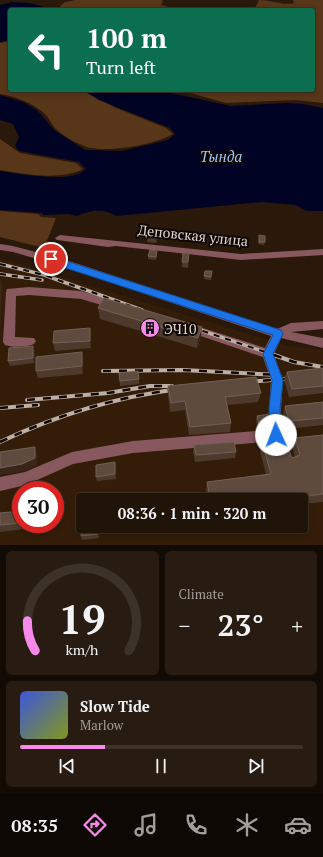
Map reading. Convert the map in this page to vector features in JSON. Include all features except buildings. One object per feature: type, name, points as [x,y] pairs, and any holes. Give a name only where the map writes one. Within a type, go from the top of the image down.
[{"type":"street","name":"Деповская улица","points":[[60,238],[241,257],[323,252]]},
{"type":"street","points":[[0,247],[13,249],[63,263],[277,333],[323,343]]},
{"type":"street","points":[[30,341],[9,342],[11,292],[29,291],[81,295],[127,309]]},
{"type":"street","points":[[179,324],[268,354]]},
{"type":"street","points":[[277,333],[291,327],[323,325]]},
{"type":"street","points":[[0,484],[26,478],[72,458],[133,447],[276,435],[275,409],[277,380],[268,354],[278,334],[277,333]]},
{"type":"shaded area","points":[[76,0],[161,0],[163,1],[161,5],[166,6],[166,8],[61,8],[60,6],[65,2]]},
{"type":"shaded area","points":[[259,0],[290,4],[294,3],[293,0],[323,0],[323,103],[295,100],[226,103],[186,92],[315,92],[315,8],[255,8]]},
{"type":"shaded area","points":[[8,41],[8,92],[85,92],[116,108],[166,128],[173,134],[154,142],[116,149],[93,148],[84,146],[72,140],[58,131],[46,115],[39,109],[17,98],[0,94],[0,43]]},
{"type":"shaded area","points":[[0,139],[20,153],[76,163],[83,169],[74,173],[53,176],[31,175],[0,170]]},
{"type":"shaded area","points":[[0,211],[38,214],[41,217],[56,218],[44,248],[0,237]]},
{"type":"shaded area","points":[[0,258],[288,346],[323,350],[323,545],[0,545]]},
{"type":"water","points":[[12,2],[30,3],[48,8],[8,8],[8,40],[0,42],[0,5]]},
{"type":"water","name":"Тында","points":[[86,92],[166,92],[231,106],[286,103],[303,104],[323,108],[323,211],[306,211],[296,205],[262,202],[117,216],[112,213],[102,211],[87,212],[77,216],[69,214],[43,215],[43,213],[0,210],[0,171],[32,176],[58,177],[79,174],[86,169],[79,162],[19,151],[15,146],[19,137],[13,124],[0,120],[0,95],[23,102],[37,110],[54,130],[85,150],[122,151],[168,140],[175,134],[170,128],[99,100]]},
{"type":"railway","points":[[0,264],[44,275],[142,310]]},
{"type":"railway","points":[[0,274],[42,280]]},
{"type":"railway","points":[[191,327],[277,356]]},
{"type":"railway","points":[[274,355],[294,362],[323,367]]},
{"type":"railway","points":[[103,371],[183,370],[279,375]]},
{"type":"railway","points":[[247,382],[295,378]]},
{"type":"railway","points":[[27,400],[108,393],[150,386],[172,386]]},
{"type":"railway","points":[[0,442],[43,423],[87,408],[156,392],[179,389]]},
{"type":"railway","points":[[0,408],[38,405]]},
{"type":"place","name":"ЭЧ10","points":[[150,328]]},
{"type":"route","points":[[51,259],[277,333],[276,334],[278,334],[268,354],[277,380],[275,409],[276,435]]}]
